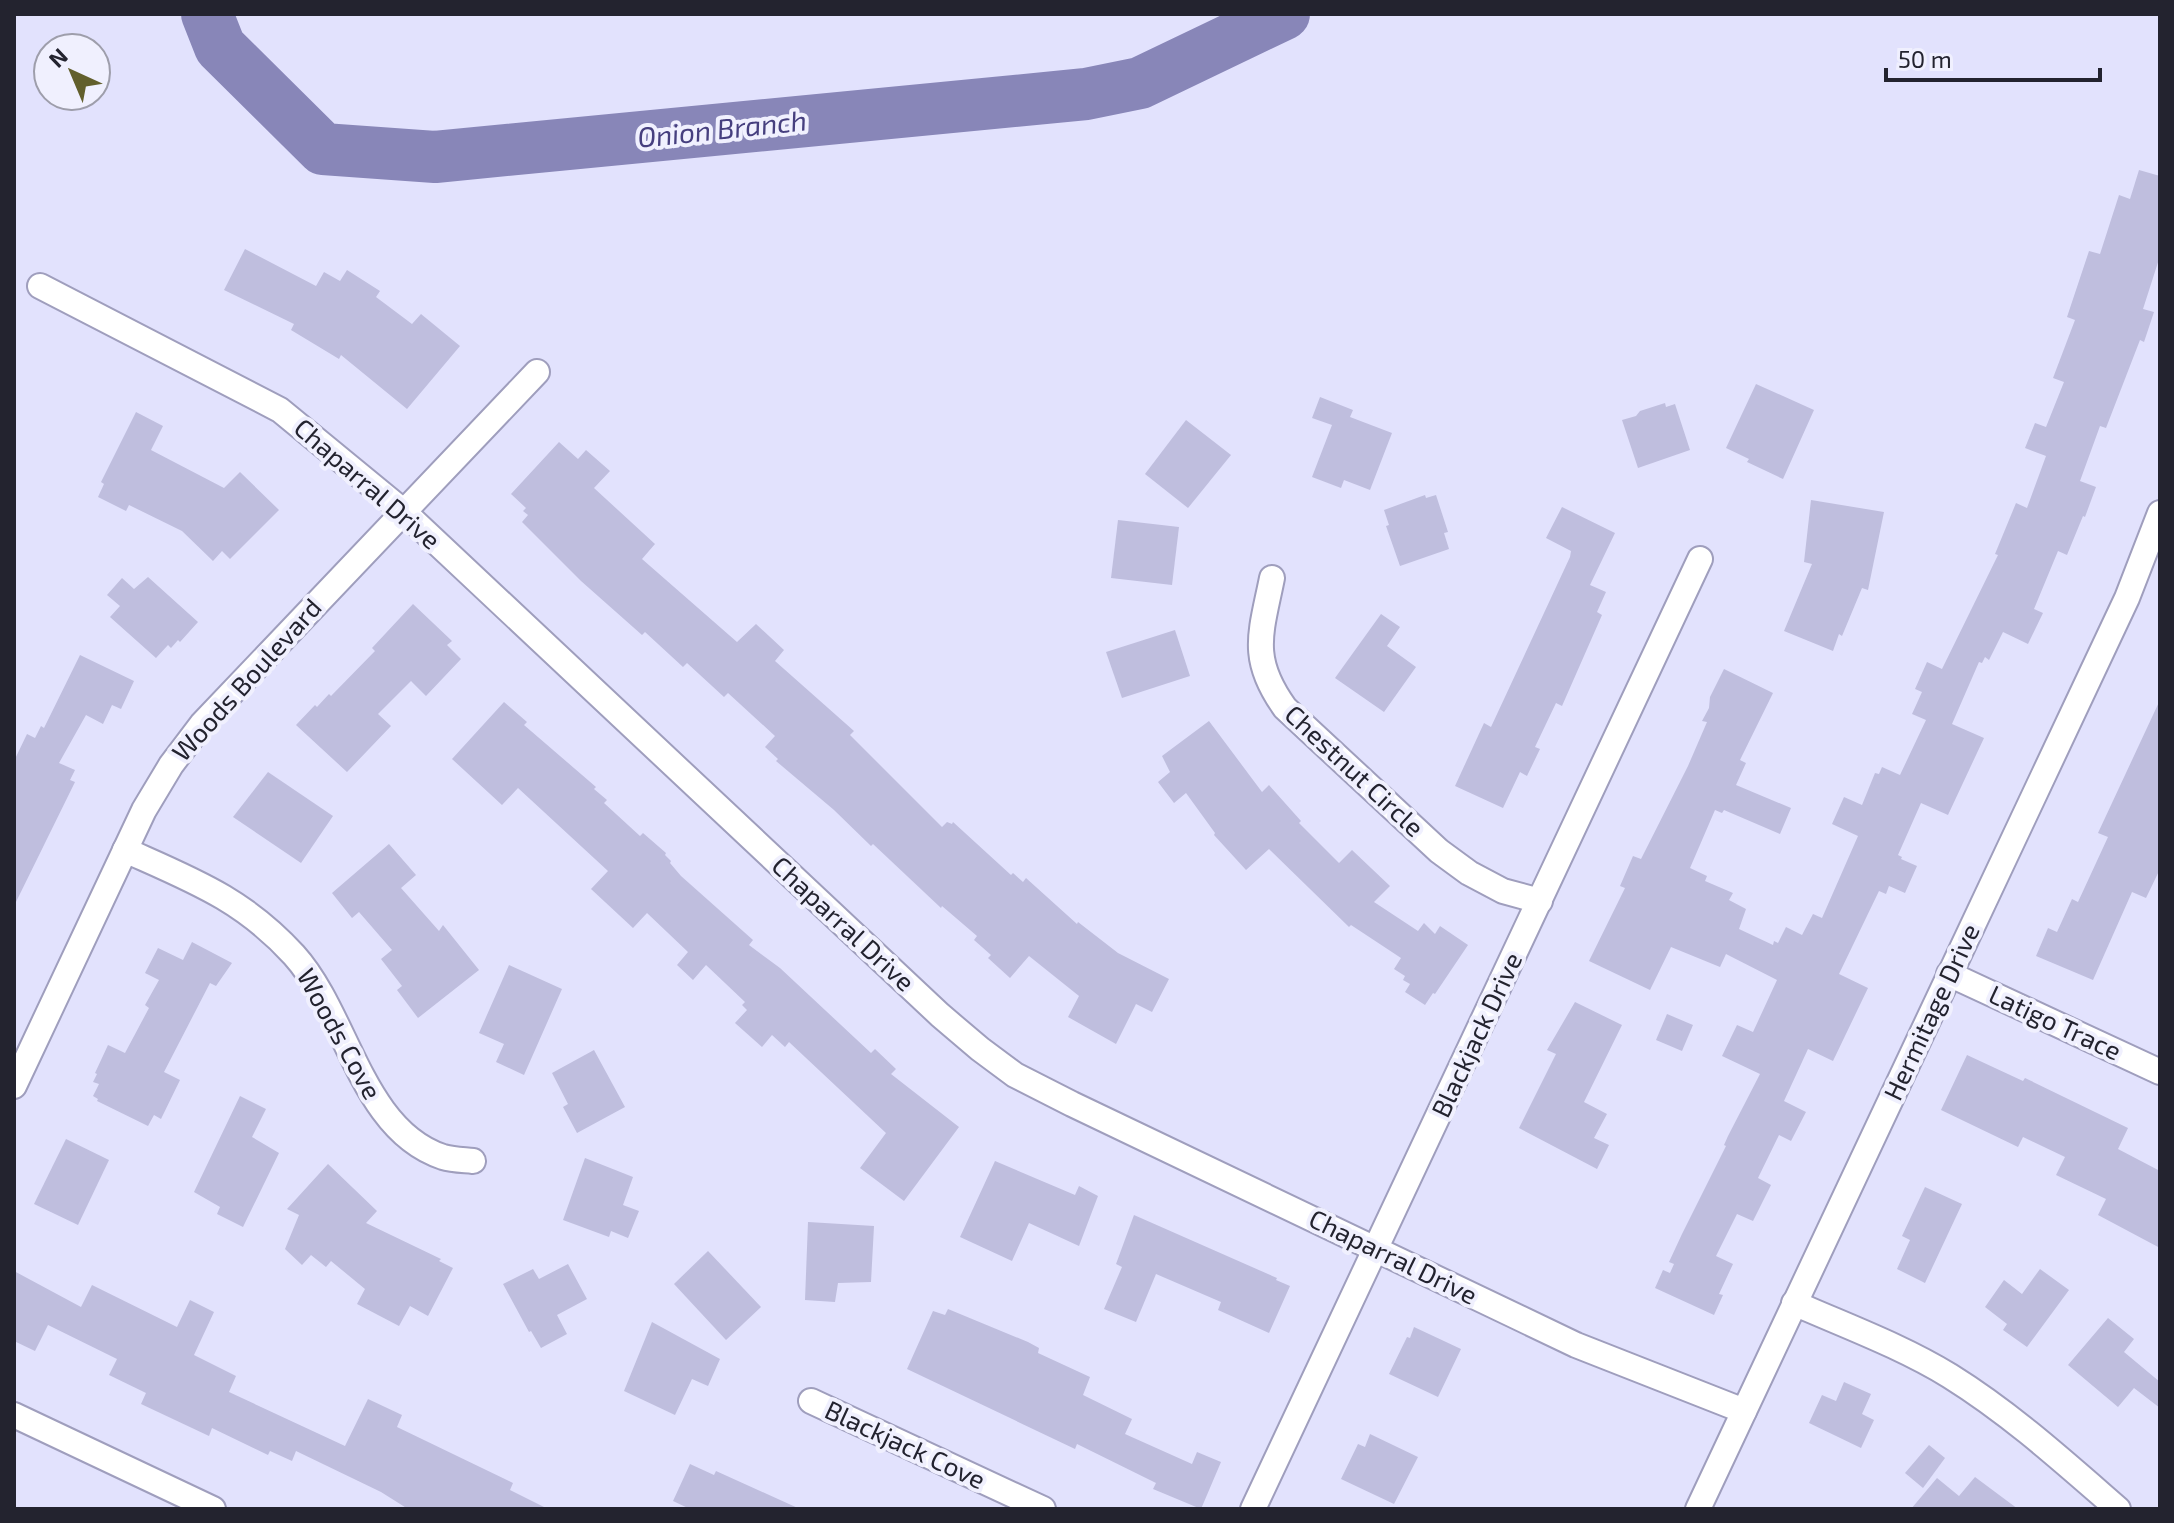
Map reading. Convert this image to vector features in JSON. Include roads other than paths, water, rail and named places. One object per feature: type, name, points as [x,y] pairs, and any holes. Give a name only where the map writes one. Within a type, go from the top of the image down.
[{"type":"street","name":"Chaparral Drive","points":[[40,286],[280,410],[403,511],[980,1049],[1015,1075],[1576,1345],[1744,1411]]},
{"type":"street","name":"Woods Boulevard","points":[[14,1086],[144,810],[171,765],[202,724],[537,372]]},
{"type":"street","name":"Hermitage Drive","points":[[1698,1509],[2127,598],[2160,513]]},
{"type":"street","name":"Blackjack Drive","points":[[1253,1509],[1700,559]]},
{"type":"street","name":"Chestnut Circle","points":[[1272,578],[1260,639],[1262,665],[1273,691],[1285,708],[1439,851],[1469,873],[1503,891],[1540,901]]},
{"type":"street","name":"Woods Cove","points":[[125,850],[214,890],[268,928],[297,959],[323,996],[390,1122],[418,1145],[445,1158],[473,1161]]},
{"type":"street","name":"Latigo Trace","points":[[1949,974],[2160,1072]]},
{"type":"street","points":[[1794,1303],[1947,1374],[2027,1430],[2118,1509]]},
{"type":"street","name":"Blackjack Cove","points":[[811,1401],[1043,1509]]},
{"type":"street","points":[[14,1415],[213,1509]]},
{"type":"waterway","name":"Onion Branch","points":[[207,14],[220,47],[323,149],[435,157],[1086,94],[1140,83],[1284,14]]}]
